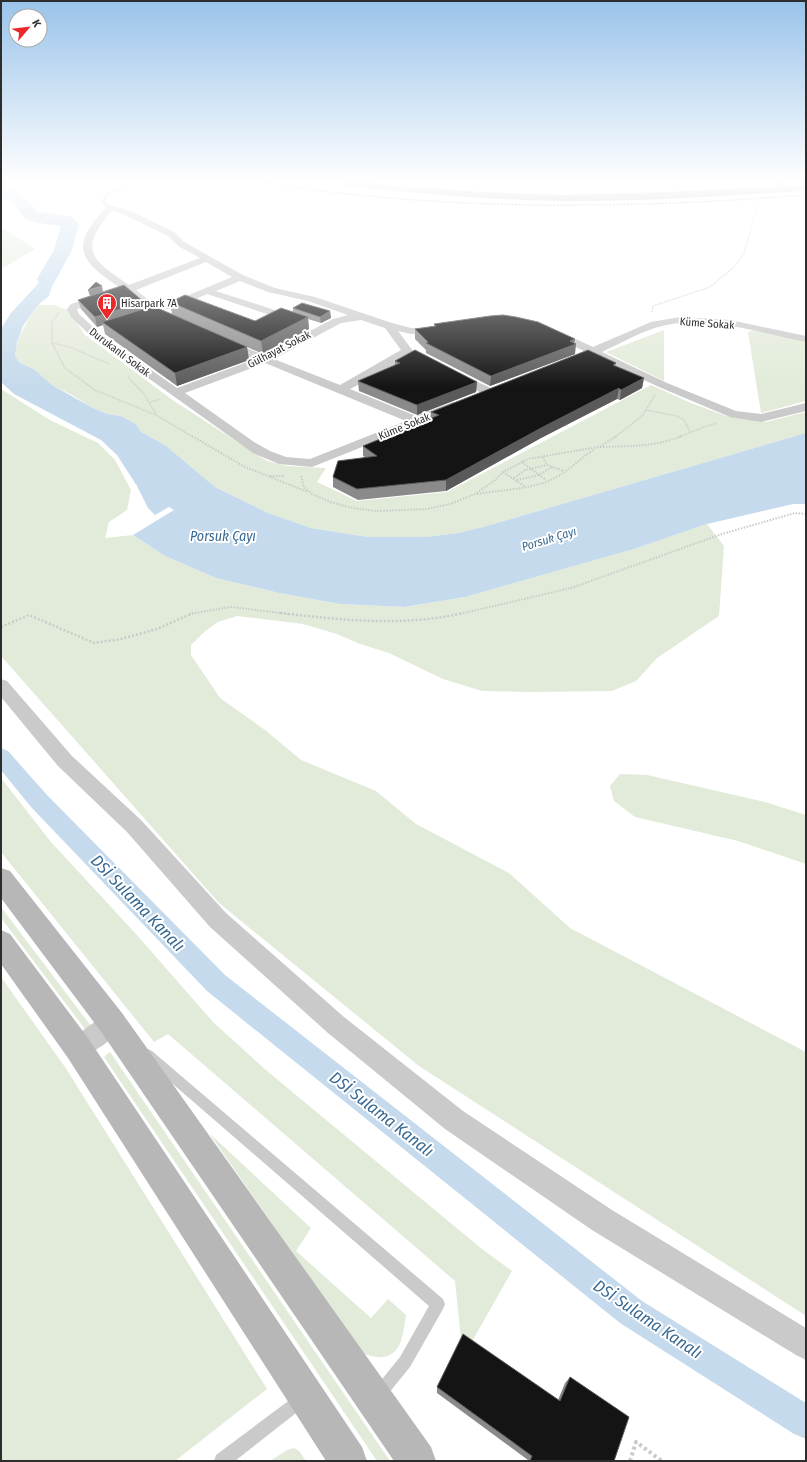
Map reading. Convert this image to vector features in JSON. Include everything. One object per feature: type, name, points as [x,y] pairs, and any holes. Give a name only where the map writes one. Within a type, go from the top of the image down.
[{"type":"street","points":[[88,251],[89,255],[98,267],[157,313],[178,322]]},
{"type":"street","points":[[193,251],[240,277],[272,290],[311,299],[389,326],[411,331],[448,328]]},
{"type":"street","points":[[128,289],[206,259]]},
{"type":"street","points":[[142,317],[157,313],[240,277]]},
{"type":"street","name":"Durukanlı Sokak","points":[[128,289],[75,306],[72,309],[75,315],[93,333],[175,393]]},
{"type":"street","points":[[207,291],[320,328]]},
{"type":"street","name":"Gülhayat Sokak","points":[[175,393],[263,360],[320,328],[337,321],[360,317]]},
{"type":"street","name":"Küme Sokak","points":[[573,359],[644,328],[667,321],[698,320],[725,322],[806,339]]},
{"type":"street","points":[[340,390],[394,360],[412,353],[389,326]]},
{"type":"street","points":[[541,328],[594,351],[663,385],[719,409],[749,417],[761,418],[806,407]]},
{"type":"street","points":[[93,333],[107,329]]},
{"type":"street","points":[[213,338],[263,360],[417,421]]},
{"type":"street","points":[[448,371],[488,392]]},
{"type":"street","name":"Küme Sokak","points":[[175,393],[189,401],[249,445],[270,458],[296,463],[312,463],[502,387]]},
{"type":"street","points":[[1,685],[65,761],[134,826],[218,920],[336,1026],[454,1120],[602,1220],[806,1345]]},
{"type":"street","points":[[1,879],[112,1024],[418,1461]]},
{"type":"street","points":[[1,942],[78,1048],[348,1461]]},
{"type":"street","points":[[78,1048],[112,1024]]},
{"type":"lane","points":[[112,1024],[438,1304],[405,1362],[374,1400]]},
{"type":"lane","points":[[222,1461],[306,1397]]},
{"type":"path","points":[[667,321],[666,318],[651,311],[653,306],[710,287],[735,266],[744,251]]},
{"type":"path","points":[[61,311],[52,322],[52,343],[65,368],[95,390],[156,415],[183,429],[245,467],[337,504],[376,511],[427,509],[450,504],[475,494],[494,481],[503,472],[522,462],[599,447],[645,445],[665,442],[714,424],[749,417]]},
{"type":"path","points":[[52,343],[70,347],[111,365]]},
{"type":"path","points":[[126,376],[136,384],[151,402],[156,415]]},
{"type":"path","points":[[475,494],[524,487],[560,475],[585,455],[623,432],[642,416],[663,385]]},
{"type":"path","points":[[646,410],[670,413],[683,418],[690,432]]},
{"type":"path","points":[[543,457],[547,465]]},
{"type":"path","points":[[522,462],[546,480]]},
{"type":"path","points":[[312,463],[301,468],[304,487],[312,494]]},
{"type":"path","points":[[514,478],[517,474],[529,468],[547,465],[564,471]]},
{"type":"path","points":[[517,480],[539,475],[552,467]]},
{"type":"path","points":[[503,472],[517,480],[524,487]]},
{"type":"path","points":[[1,627],[28,615],[94,643],[121,639],[157,629],[190,613],[231,607],[351,621],[401,621],[450,616],[571,588],[722,534],[795,513],[806,514]]},
{"type":"path","points":[[630,1461],[636,1442],[662,1461]]},
{"type":"green space","points":[[1,251],[31,251],[1,269]]},
{"type":"green space","points":[[38,305],[54,305],[68,310],[85,335],[174,401],[267,461],[287,466],[326,468],[317,482],[357,501],[447,492],[651,385],[691,403],[726,416],[766,422],[806,412],[806,433],[458,533],[425,537],[368,537],[311,528],[268,513],[215,487],[165,445],[141,432],[136,424],[121,416],[107,414],[91,407],[52,385],[34,369],[20,363],[15,356],[18,342],[23,329]]},
{"type":"green space","points":[[664,330],[664,381],[606,352]]},
{"type":"green space","points":[[753,330],[806,341],[806,401],[761,413],[748,332]]},
{"type":"green space","points":[[1,389],[50,420],[98,443],[115,460],[131,490],[127,510],[109,522],[105,538],[133,535],[165,556],[216,578],[279,593],[340,604],[406,607],[465,597],[634,549],[707,524],[724,546],[719,616],[657,658],[636,681],[612,691],[482,691],[443,679],[389,653],[360,644],[337,634],[303,624],[237,616],[218,622],[204,632],[191,645],[191,655],[220,698],[265,730],[301,760],[376,791],[416,824],[509,873],[570,928],[806,1052],[806,1316],[419,1066],[219,903],[1,656]]},
{"type":"green space","points":[[620,774],[647,775],[765,802],[806,815],[806,864],[738,841],[635,817],[614,801],[610,786]]},
{"type":"green space","points":[[1,778],[51,842],[136,934],[213,1022],[267,1071],[482,1249],[512,1271],[470,1345],[461,1339],[455,1281],[168,1034],[154,1042],[1,852]]},
{"type":"green space","points":[[1,907],[91,1026],[85,1029],[1,918]]},
{"type":"green space","points":[[1,977],[65,1067],[267,1389],[175,1461],[1,1461]]},
{"type":"green space","points":[[110,1052],[390,1461],[377,1461],[104,1057]]},
{"type":"green space","points":[[209,1133],[311,1228],[296,1251],[371,1318],[388,1299],[406,1315],[401,1342],[394,1352],[380,1357],[363,1354]]},
{"type":"green space","points":[[294,1448],[299,1451],[306,1461],[270,1461],[287,1450]]},
{"type":"water","name":"Porsuk Çayı","points":[[58,251],[69,251],[54,280],[49,296],[38,305],[23,326],[17,343],[15,356],[20,363],[34,369],[52,385],[91,407],[107,414],[121,416],[136,424],[141,432],[165,445],[215,487],[268,513],[311,528],[368,537],[425,537],[458,533],[806,433],[806,504],[793,504],[707,524],[634,549],[465,597],[405,607],[340,604],[279,593],[216,578],[165,556],[133,535],[174,510],[169,507],[155,515],[148,508],[137,486],[117,455],[101,440],[14,394],[1,382],[1,329],[11,313],[36,286]]},
{"type":"building","points":[[96,282],[102,286],[88,290]]},
{"type":"building","points":[[124,285],[144,302],[95,317],[78,300]]},
{"type":"building","points":[[185,295],[255,321],[281,308],[308,317],[261,341],[170,302]]},
{"type":"building","points":[[302,303],[330,311],[320,317],[293,308]]},
{"type":"building","points":[[153,306],[247,347],[175,373],[102,322]]},
{"type":"building","points":[[503,315],[538,322],[575,339],[570,341],[576,344],[491,376],[426,343],[428,342],[415,329],[436,326],[434,324]]},
{"type":"building","points":[[415,350],[477,382],[417,405],[358,381],[400,363],[395,361]]},
{"type":"building","points":[[588,350],[616,363],[613,365],[644,378],[621,390],[619,388],[543,427],[446,480],[357,489],[333,477],[338,461],[377,456],[363,446],[439,415],[431,412]]},
{"type":"building","points":[[463,1334],[560,1401],[570,1377],[629,1417],[614,1461],[530,1461],[532,1456],[437,1387]]},
{"type":"waterway","name":"Porsuk Çayı","points":[[47,279],[62,251]]},
{"type":"waterway","name":"DSİ Sulama Kanalı","points":[[1,756],[39,801],[216,983],[631,1312],[806,1422]]},
{"type":"place","name":"Hisarpark 7A","points":[[107,320]]}]
